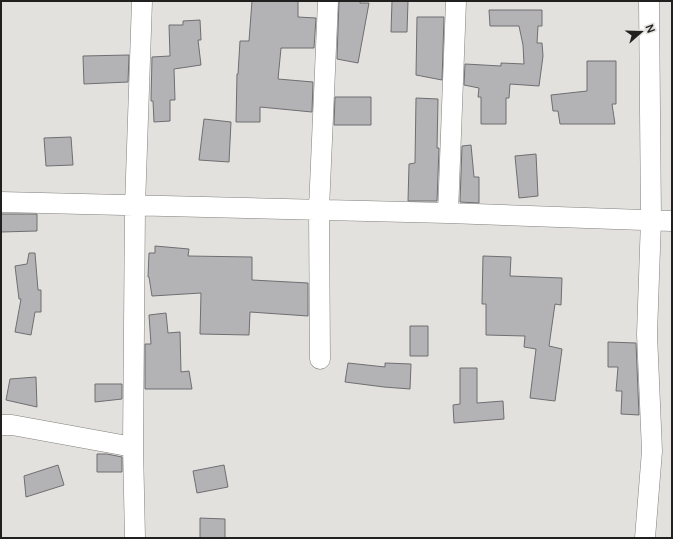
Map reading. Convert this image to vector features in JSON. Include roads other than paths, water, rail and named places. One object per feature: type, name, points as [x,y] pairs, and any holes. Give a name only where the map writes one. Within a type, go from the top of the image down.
[{"type":"street","points":[[135,538],[135,206],[142,1]]},
{"type":"street","points":[[320,359],[319,210],[328,1]]},
{"type":"street","points":[[448,212],[456,1]]},
{"type":"street","points":[[645,538],[652,451],[647,334],[651,220],[649,1]]},
{"type":"street","points":[[1,202],[448,212],[672,221]]},
{"type":"street","points":[[1,425],[12,425],[134,447]]}]
